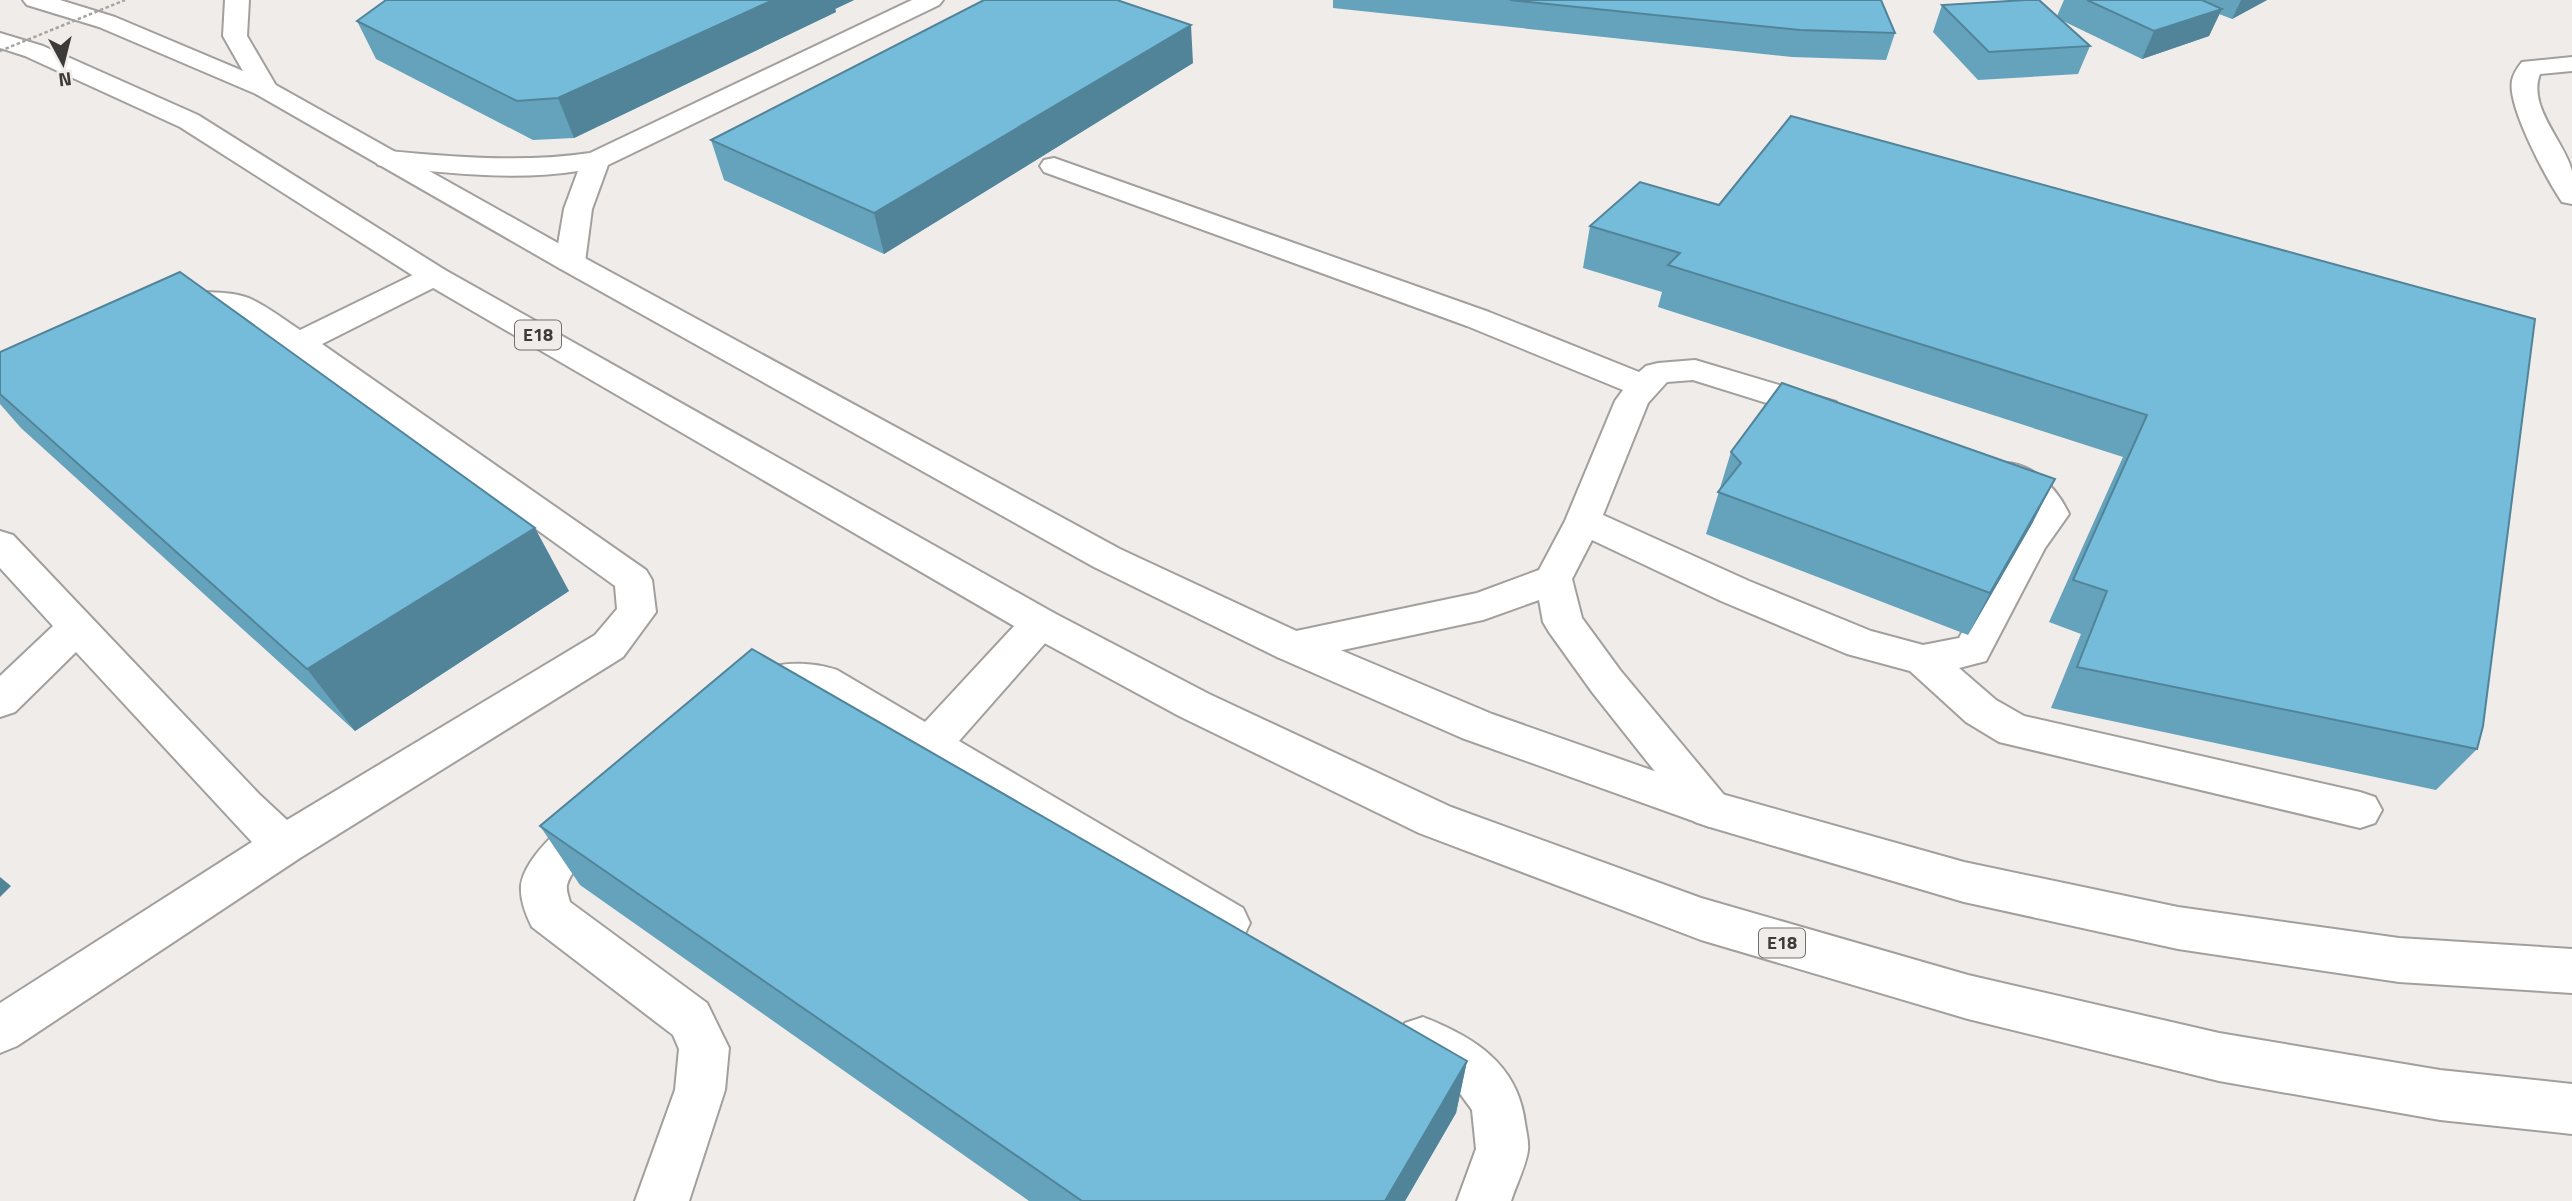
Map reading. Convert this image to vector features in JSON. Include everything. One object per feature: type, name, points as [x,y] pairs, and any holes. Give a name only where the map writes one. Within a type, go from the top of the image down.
[{"type":"main road","points":[[35,0],[107,22],[265,89],[1107,558],[1291,646],[1476,726],[1710,809],[1964,882],[2178,928],[2399,960],[2572,971]]},
{"type":"main road","points":[[388,159],[463,166],[545,168],[597,160],[931,0]]},
{"type":"main road","points":[[238,1],[235,36],[265,89]]},
{"type":"main road","name":"E18","points":[[0,40],[34,51],[189,121],[434,276],[1040,623],[1194,705],[1435,820],[1701,919],[1968,997],[2219,1057],[2440,1095],[2572,1109]]},
{"type":"main road","points":[[2572,64],[2531,67],[2524,80],[2526,99],[2562,160],[2572,196]]},
{"type":"main road","points":[[570,261],[573,218],[586,180],[597,160]]},
{"type":"main road","points":[[1054,166],[1478,319],[1643,386]]},
{"type":"main road","points":[[299,343],[434,276]]},
{"type":"main road","points":[[0,1030],[284,845],[609,646],[637,612],[634,580],[299,343],[240,305],[197,300],[145,320]]},
{"type":"main road","points":[[1710,809],[1606,681],[1563,622],[1553,579],[1583,521],[1632,401],[1643,386],[1658,373],[1695,370],[1848,418]]},
{"type":"main road","points":[[1923,660],[1972,650],[2029,542],[2051,514],[2043,495],[2023,481],[1970,461]]},
{"type":"main road","points":[[1583,521],[1735,591],[1861,643],[1923,660],[1981,711],[2014,730],[2360,810]]},
{"type":"main road","points":[[3,554],[77,627],[244,807],[284,845]]},
{"type":"main road","points":[[1291,646],[1483,606],[1553,579]]},
{"type":"main road","points":[[929,746],[1040,623]]},
{"type":"main road","points":[[0,701],[77,627]]},
{"type":"main road","points":[[725,714],[746,696],[781,680],[823,681],[1261,944]]},
{"type":"main road","points":[[633,793],[561,855],[544,884],[548,913],[690,1019],[704,1048],[700,1090],[662,1201]]},
{"type":"main road","points":[[1391,1021],[1474,1071],[1497,1101],[1502,1149],[1484,1201]]},
{"type":"path","points":[[0,51],[125,0]]},
{"type":"building","points":[[386,0],[773,0],[558,98],[517,101],[357,21]]},
{"type":"building","points":[[984,0],[1117,0],[1191,25],[874,213],[711,140]]},
{"type":"building","points":[[1510,0],[1881,0],[1895,33],[1800,30]]},
{"type":"building","points":[[2039,0],[2090,46],[1989,52],[1942,5]]},
{"type":"building","points":[[2087,0],[2202,0],[2222,9],[2154,31]]},
{"type":"building","points":[[1791,116],[2535,319],[2483,726],[2477,749],[2077,667],[2107,591],[2073,580],[2147,415],[1668,265],[1680,253],[1590,226],[1640,182],[1719,205]]},
{"type":"building","points":[[180,272],[535,528],[307,669],[0,394],[0,352]]},
{"type":"building","points":[[1782,383],[2055,479],[1990,593],[1718,492],[1741,463],[1731,452]]},
{"type":"building","points":[[752,649],[1467,1061],[1385,1201],[1082,1201],[540,826]]}]
